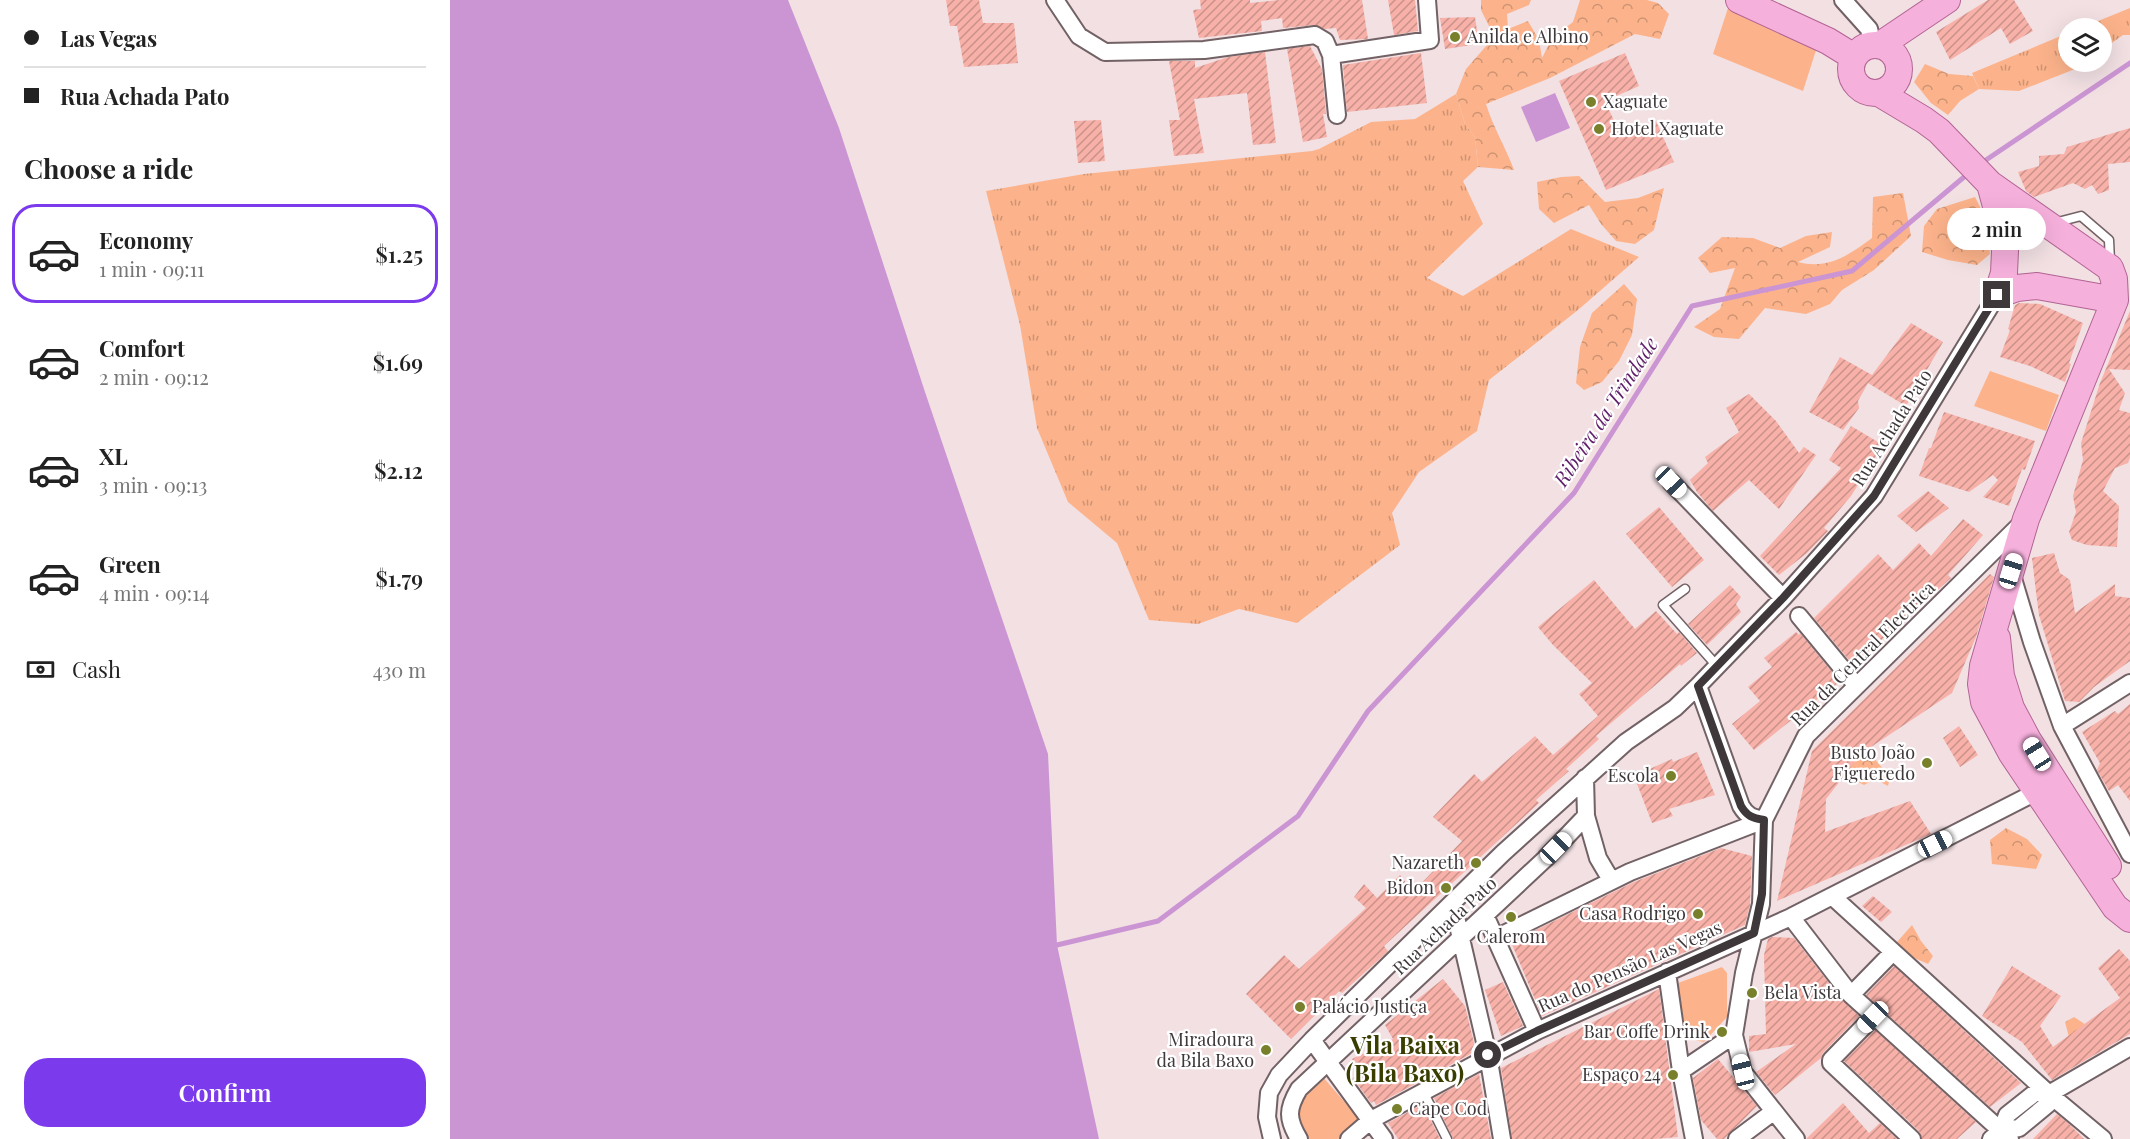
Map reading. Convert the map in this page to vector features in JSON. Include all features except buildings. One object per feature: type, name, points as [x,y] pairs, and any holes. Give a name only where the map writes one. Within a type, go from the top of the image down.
[{"type":"main road","points":[[1739,0],[1828,40],[1869,49],[1894,54],[1899,69],[1888,85],[1864,91],[1853,82],[1850,69],[1869,49],[1947,0]]},
{"type":"main road","points":[[1888,85],[1990,184],[2110,268],[2114,279],[2115,300],[2026,519],[1983,666],[1981,684],[1984,702],[2012,754],[2045,787],[2130,900]]},
{"type":"main road","points":[[1990,184],[2004,239],[2000,284],[2017,288],[2037,286],[2115,300]]},
{"type":"main road","points":[[2045,787],[2115,907],[2130,920]]},
{"type":"street","points":[[1055,0],[1079,36],[1105,52],[1204,50],[1315,35],[1325,41],[1331,55],[1337,115]]},
{"type":"street","points":[[1331,55],[1430,40],[1427,0]]},
{"type":"street","points":[[1843,0],[1869,29],[1869,49]]},
{"type":"street","name":"Rua Achada Pato","points":[[1272,1139],[1267,1117],[1269,1093],[1278,1075],[1503,853],[1626,742],[1675,708],[1698,686],[1783,598],[1874,496],[2000,284]]},
{"type":"street","points":[[1671,482],[1783,598]]},
{"type":"street","name":"Rua da Central Electrica","points":[[1796,1139],[1743,1072],[1734,1035],[1744,973],[1762,894],[1764,820],[1806,736],[2026,519]]},
{"type":"street","points":[[2011,571],[2032,642],[2062,726],[2125,833],[2130,854]]},
{"type":"street","points":[[1799,616],[1856,685]]},
{"type":"street","points":[[2062,726],[2130,683]]},
{"type":"street","points":[[1698,686],[1741,806],[1753,818],[1764,820]]},
{"type":"street","points":[[1585,778],[1586,816],[1590,836],[1611,880]]},
{"type":"street","name":"Rua do Pensão Las Vegas","points":[[1349,1139],[1371,1120],[1488,1055],[1791,917],[2045,787]]},
{"type":"street","name":"Rua Achada Pato","points":[[1299,1139],[1289,1117],[1291,1103],[1299,1089],[1460,939],[1586,816]]},
{"type":"street","points":[[1496,938],[1611,880],[1764,820]]},
{"type":"street","points":[[1832,896],[2049,1095],[2103,1139]]},
{"type":"street","points":[[1453,904],[1488,1055],[1502,1139]]},
{"type":"street","points":[[1485,915],[1537,1031]]},
{"type":"street","points":[[1791,917],[1851,995],[2000,1136],[2007,1115],[2036,1092],[2049,1095],[2130,1047]]},
{"type":"street","points":[[1851,995],[1893,952]]},
{"type":"street","points":[[1667,972],[1681,1071],[1694,1139]]},
{"type":"street","points":[[1873,1017],[1831,1060],[1831,1063],[1912,1139]]},
{"type":"street","points":[[1681,1071],[1734,1035]]},
{"type":"street","points":[[1312,1040],[1384,1139]]},
{"type":"street","points":[[1737,1139],[1773,1112]]},
{"type":"lane","points":[[1685,589],[1663,605],[1717,666]]},
{"type":"lane","points":[[1423,1091],[1447,1139]]},
{"type":"green space","points":[[1481,0],[1531,0],[1529,5],[1507,14],[1508,29],[1528,21],[1539,40],[1542,58],[1552,38],[1573,22],[1580,0],[1647,0],[1658,3],[1669,14],[1660,39],[1635,34],[1550,78],[1486,104],[1514,170],[1478,167],[1475,137],[1465,124],[1456,94],[1466,69],[1487,45],[1491,30],[1481,10]]},
{"type":"green space","points":[[1729,5],[1817,47],[1803,91],[1713,54]]},
{"type":"green space","points":[[2130,8],[2130,35],[2123,35],[2112,43],[2112,18],[2106,18]]},
{"type":"green space","points":[[2058,37],[2058,72],[2067,72],[2019,91],[1979,89],[1972,73]]},
{"type":"green space","points":[[1925,64],[1949,74],[1973,76],[1979,89],[1960,101],[1948,115],[1931,103],[1914,82]]},
{"type":"green space","points":[[1456,94],[1465,124],[1475,137],[1478,167],[1463,181],[1483,224],[1427,278],[1463,296],[1571,229],[1639,257],[1578,310],[1489,380],[1477,431],[1419,472],[1392,513],[1400,545],[1297,623],[1239,609],[1198,624],[1149,620],[1117,543],[1068,502],[1037,428],[1020,325],[986,191],[1084,174],[1312,151],[1371,122],[1415,119]]},
{"type":"green space","points":[[1579,176],[1605,202],[1638,198],[1664,188],[1654,230],[1635,244],[1616,241],[1601,224],[1589,205],[1554,223],[1539,209],[1537,182]]},
{"type":"green space","points":[[1903,193],[1911,236],[1874,270],[1842,290],[1830,304],[1806,314],[1765,308],[1739,339],[1714,337],[1694,327],[1720,309],[1735,268],[1710,273],[1698,258],[1722,237],[1753,238],[1780,248],[1806,236],[1832,232],[1830,247],[1798,262],[1819,264],[1829,262],[1855,250],[1872,238],[1873,197]]},
{"type":"green space","points":[[1975,197],[1986,219],[1990,254],[1977,265],[1948,260],[1922,252],[1924,226],[1937,209]]},
{"type":"green space","points":[[1624,284],[1637,299],[1632,335],[1619,361],[1602,382],[1584,390],[1576,383],[1580,347],[1592,313]]},
{"type":"green space","points":[[1990,371],[2059,395],[2046,431],[1974,406]]},
{"type":"green space","points":[[1854,752],[1873,757],[1890,777],[1888,786],[1875,779],[1864,785],[1851,778],[1844,762]]},
{"type":"green space","points":[[2006,828],[2027,839],[2042,855],[2036,869],[1992,864],[1990,840]]},
{"type":"green space","points":[[1912,925],[1933,956],[1928,964],[1910,956],[1897,942]]},
{"type":"green space","points":[[1722,967],[1727,973],[1727,1017],[1704,1042],[1686,1038],[1678,983]]},
{"type":"green space","points":[[2074,1017],[2094,1030],[2072,1049],[2065,1022]]},
{"type":"green space","points":[[1316,1069],[1361,1121],[1338,1139],[1292,1139],[1283,1111],[1291,1086]]},
{"type":"shaded area","points":[[450,0],[788,0],[839,128],[925,392],[1048,754],[1057,945],[1099,1139],[450,1139]]},
{"type":"shaded area","points":[[1555,93],[1570,128],[1536,142],[1521,107]]},
{"type":"waterway","name":"Ribeira da Trindade","points":[[1980,164],[2130,63]]},
{"type":"waterway","name":"Ribeira da Trindade","points":[[1057,945],[1158,921],[1298,816],[1368,711],[1574,493],[1692,306],[1852,271],[1970,172]]},
{"type":"place","name":"Anilda e Albino","points":[[1455,37]]},
{"type":"place","name":"Xaguate","points":[[1591,102]]},
{"type":"place","name":"Hotel Xaguate","points":[[1599,129]]},
{"type":"place","name":"Busto João Figueredo","points":[[1927,763]]},
{"type":"place","name":"Escola","points":[[1671,776]]},
{"type":"place","name":"Nazareth","points":[[1476,863]]},
{"type":"place","name":"Bidon","points":[[1446,888]]},
{"type":"place","name":"Casa Rodrigo","points":[[1698,914]]},
{"type":"place","name":"Calerom","points":[[1511,917]]},
{"type":"place","name":"Bela Vista","points":[[1752,993]]},
{"type":"place","name":"Palácio Justiça","points":[[1300,1007]]},
{"type":"place","name":"Bar Coffe Drink","points":[[1722,1032]]},
{"type":"place","name":"Miradoura da Bila Baxo","points":[[1266,1050]]},
{"type":"place","name":"Espaço 24","points":[[1673,1075]]},
{"type":"place","name":"Cape Cod","points":[[1397,1109]]},
{"type":"district","name":"Vila Baixa (Bila Baxo)","points":[[1405,1060]]},
{"type":"route","points":[[1488,1055],[1754,933],[1762,894],[1764,820],[1753,818],[1741,806],[1698,686],[1783,598],[1874,496],[1997,295]]}]
